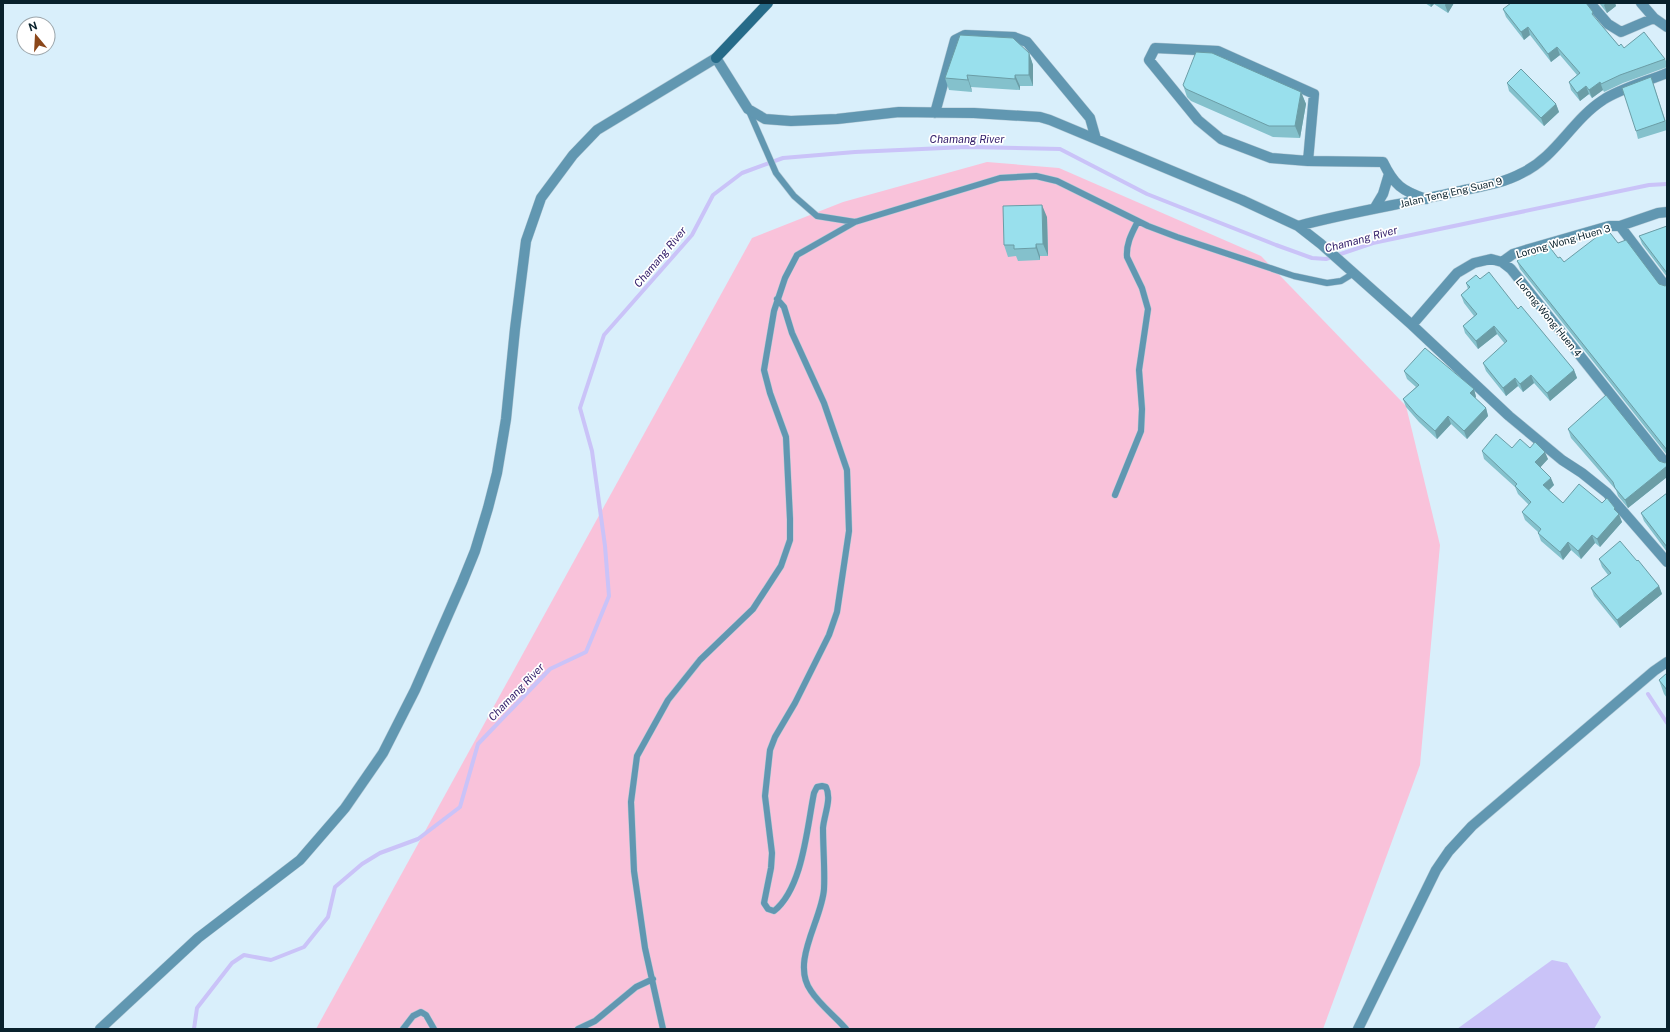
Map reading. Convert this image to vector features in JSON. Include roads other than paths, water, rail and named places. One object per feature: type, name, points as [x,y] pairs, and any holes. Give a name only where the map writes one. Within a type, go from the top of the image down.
[{"type":"street","points":[[100,1029],[198,938],[300,860],[345,808],[383,753],[414,690],[462,582],[475,551],[488,508],[497,473],[506,419],[526,241],[541,198],[573,155],[597,130],[716,58],[768,3]]},
{"type":"street","points":[[1590,3],[1608,24],[1621,32],[1654,18]]},
{"type":"street","points":[[1641,3],[1654,18],[1667,28]]},
{"type":"street","points":[[935,113],[955,40],[965,34],[1014,36],[1027,42],[1090,118],[1096,139]]},
{"type":"street","points":[[1308,161],[1314,94],[1218,51],[1154,48],[1149,60],[1198,120],[1221,139],[1271,158],[1308,161],[1383,162],[1389,174],[1401,189],[1426,199]]},
{"type":"street","points":[[716,58],[748,109],[765,119],[791,121],[837,119],[899,112],[1040,117],[1242,200],[1298,226],[1340,260],[1509,416],[1562,460],[1582,473],[1607,493],[1667,562]]},
{"type":"street","name":"Jalan Teng Eng Suan 9","points":[[1298,226],[1508,180],[1543,161],[1590,111],[1603,100],[1667,73]]},
{"type":"street","points":[[1374,209],[1383,194],[1389,174]]},
{"type":"street","points":[[1620,226],[1658,213],[1667,212]]},
{"type":"street","name":"Lorong Wong Huen 3","points":[[1502,262],[1513,254],[1529,249],[1609,226],[1620,226],[1667,288]]},
{"type":"street","points":[[1412,325],[1457,273],[1480,262],[1491,259],[1502,262]]},
{"type":"street","name":"Lorong Wong Huen 4","points":[[1502,262],[1511,269],[1667,465]]},
{"type":"street","points":[[1358,1029],[1433,875],[1449,852],[1472,826],[1654,671],[1667,662]]},
{"type":"lane","points":[[748,109],[776,173],[794,196],[817,216],[855,222]]},
{"type":"lane","points":[[663,1029],[645,948],[634,871],[631,802],[637,756],[668,700],[700,660],[753,609],[781,566],[790,540],[790,497],[786,437],[764,370],[777,299],[785,278],[797,255],[855,222],[1000,178],[1036,176],[1057,181],[1138,221],[1177,237],[1294,276],[1327,283],[1336,282],[1354,274]]},
{"type":"lane","points":[[1114,495],[1141,431],[1142,422],[1139,370],[1148,309],[1146,298],[1127,257],[1128,241],[1138,221]]},
{"type":"lane","points":[[777,299],[784,307],[792,333],[824,404],[847,470],[849,531],[837,612],[829,635],[795,703],[775,737],[770,750],[764,796],[772,853],[771,868],[764,903],[768,910],[774,911],[782,904],[789,894],[802,858],[814,793],[817,787],[826,787],[828,798],[823,823],[824,889],[819,914],[807,948],[804,966],[807,984],[810,991],[846,1029]]},
{"type":"lane","points":[[578,1029],[594,1021],[636,987],[652,979]]},
{"type":"lane","points":[[403,1029],[413,1016],[421,1012],[426,1015],[434,1029]]},
{"type":"waterway","name":"Chamang River","points":[[194,1029],[197,1008],[232,963],[244,955],[271,960],[304,947],[328,917],[335,887],[362,864],[380,853],[418,839],[460,807],[478,744],[550,669],[586,652],[609,596],[605,546],[592,451],[580,408],[604,335],[692,235],[713,195],[742,173],[783,158],[855,152],[966,147],[1060,149],[1147,194],[1276,245],[1312,258],[1326,259],[1373,243],[1649,185],[1667,184]]},
{"type":"waterway","points":[[1648,694],[1667,723]]}]
